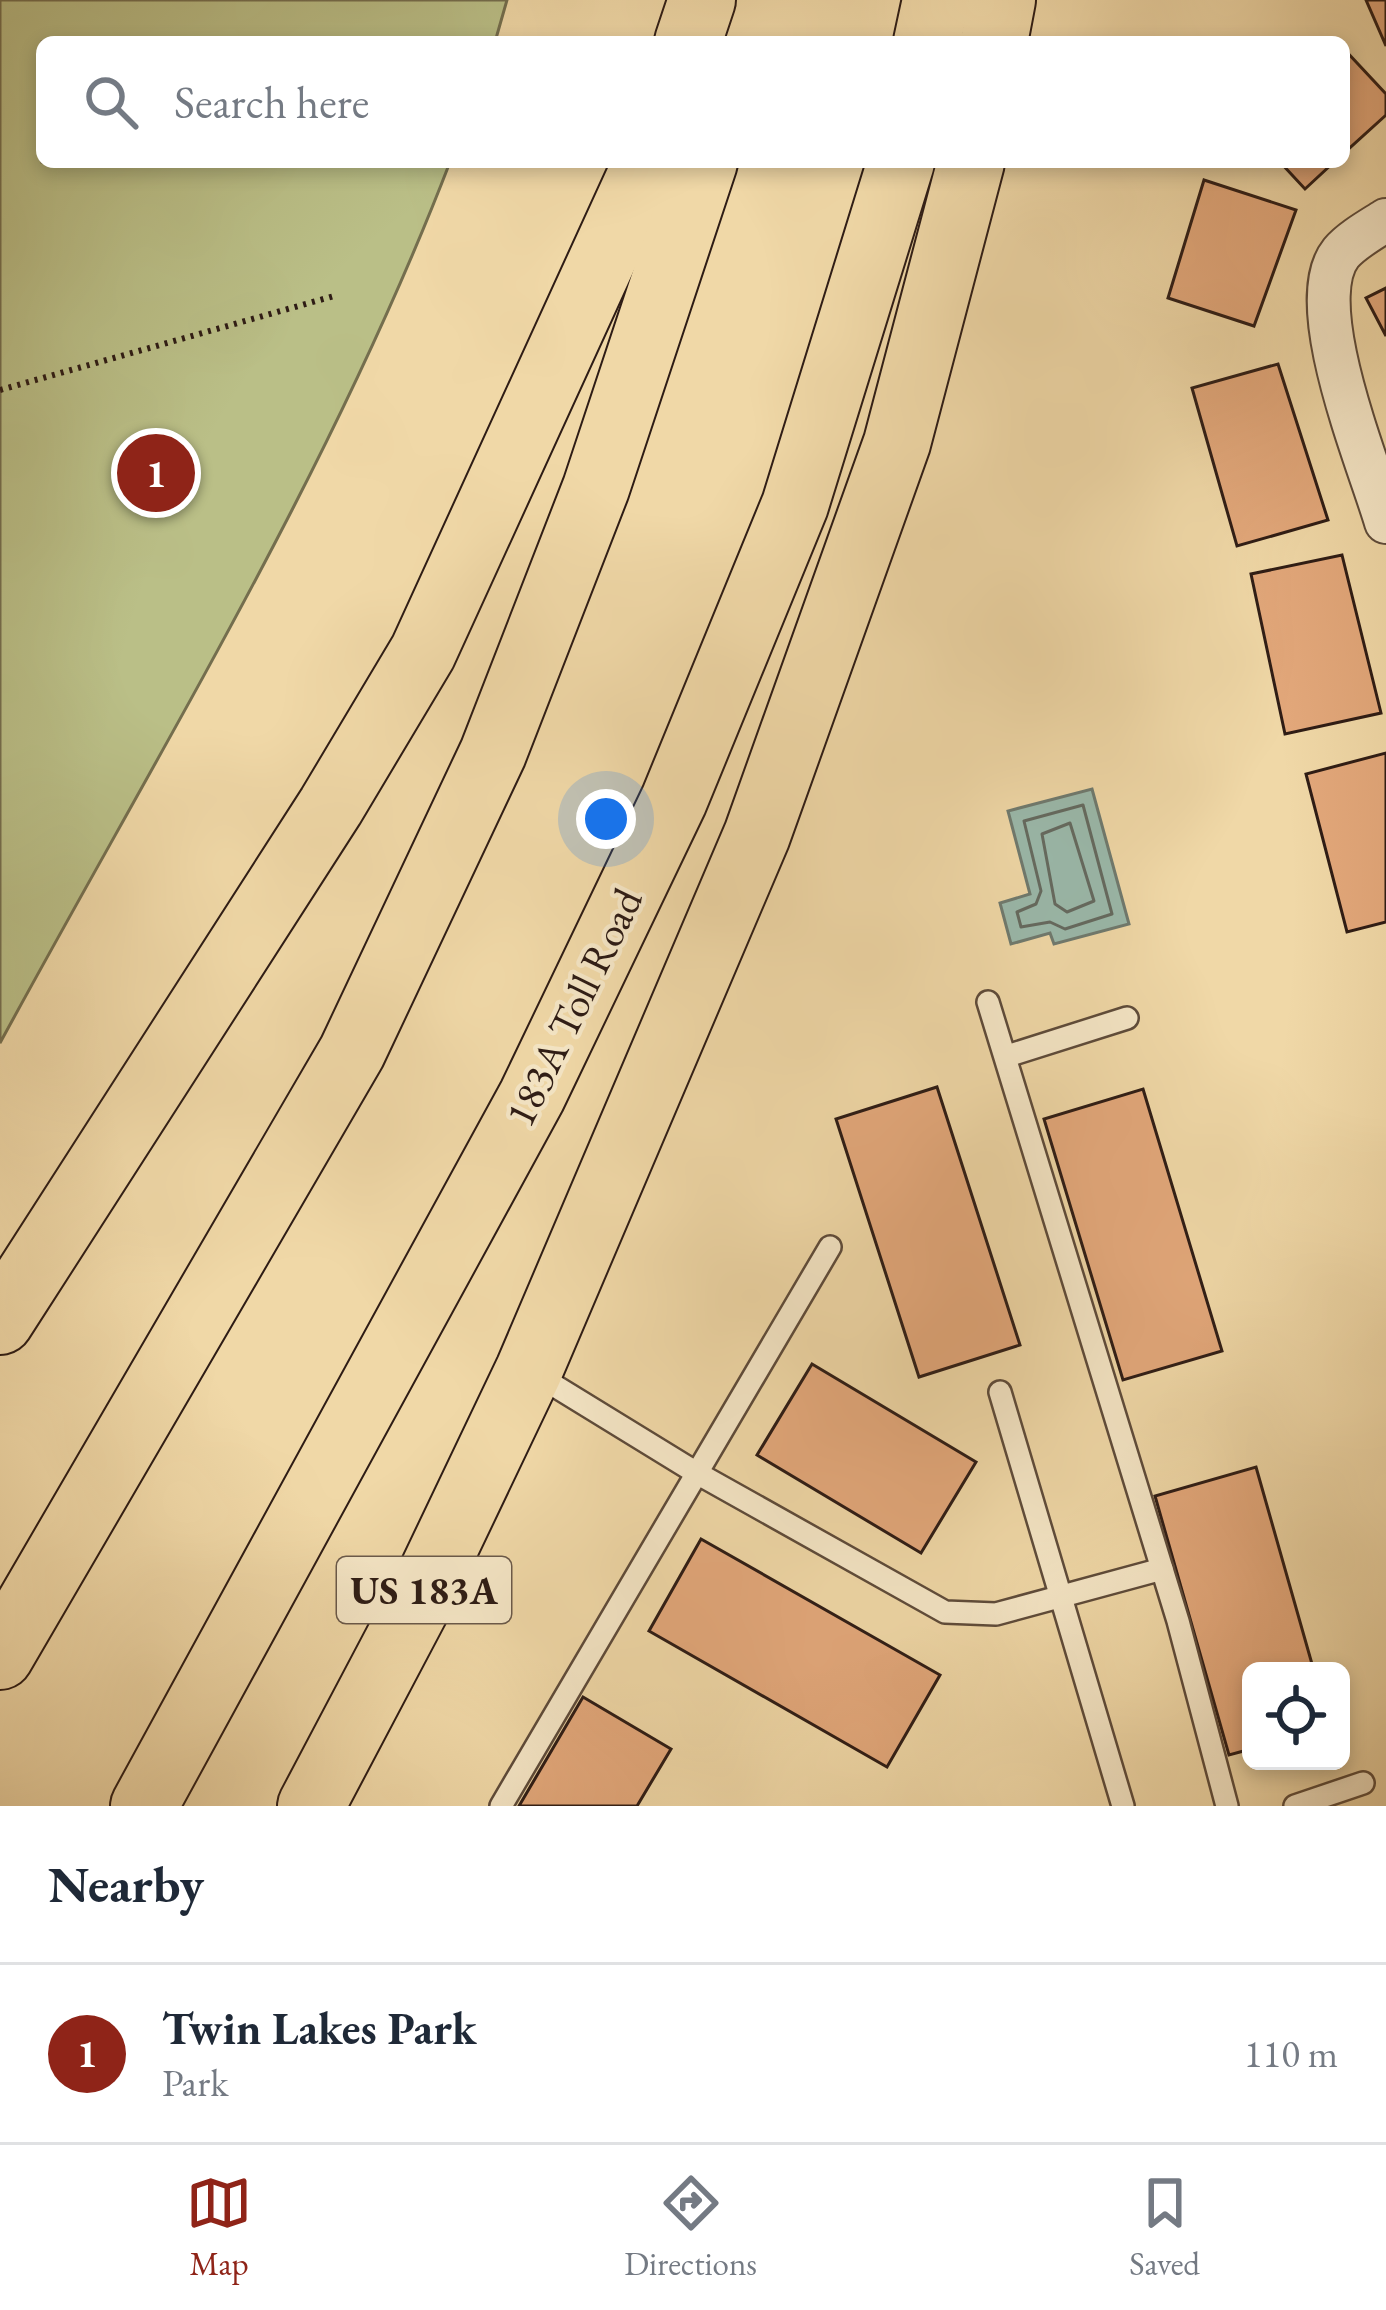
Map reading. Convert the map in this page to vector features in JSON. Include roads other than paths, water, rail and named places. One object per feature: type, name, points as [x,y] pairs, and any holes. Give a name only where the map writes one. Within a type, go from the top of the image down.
[{"type":"highway","points":[[690,36],[702,0]]},
{"type":"highway","points":[[738,36],[748,0]]},
{"type":"highway","points":[[928,36],[936,0]]},
{"type":"highway","points":[[995,36],[1002,0]]},
{"type":"highway","points":[[0,1321],[331,806],[423,652],[644,168]]},
{"type":"highway","points":[[0,1656],[352,1052],[493,753],[596,488],[702,168]]},
{"type":"highway","name":"183A Toll Road","points":[[144,1806],[532,1096],[674,800],[795,505],[899,168]]},
{"type":"highway","points":[[529,1370],[757,835],[831,640],[897,443],[969,168]]},
{"type":"highway","name":"US 183A","points":[[311,1806],[416,1607],[529,1370]]},
{"type":"street","points":[[1386,220],[1341,253],[1328,282],[1327,320],[1386,522]]},
{"type":"lane","points":[[988,1002],[1162,1569],[1227,1806]]},
{"type":"lane","points":[[1007,1056],[1127,1018]]},
{"type":"lane","points":[[501,1806],[830,1247]]},
{"type":"lane","points":[[529,1370],[694,1472],[945,1612],[996,1614],[1162,1569]]},
{"type":"lane","points":[[1000,1392],[1123,1806]]},
{"type":"lane","points":[[1294,1806],[1363,1783]]},
{"type":"water","points":[[1092,789],[1129,924],[1054,944],[1050,933],[1011,944],[1000,903],[1030,894],[1008,811]]},
{"type":"place","name":"Twin Lakes Park","points":[[156,473]]}]
